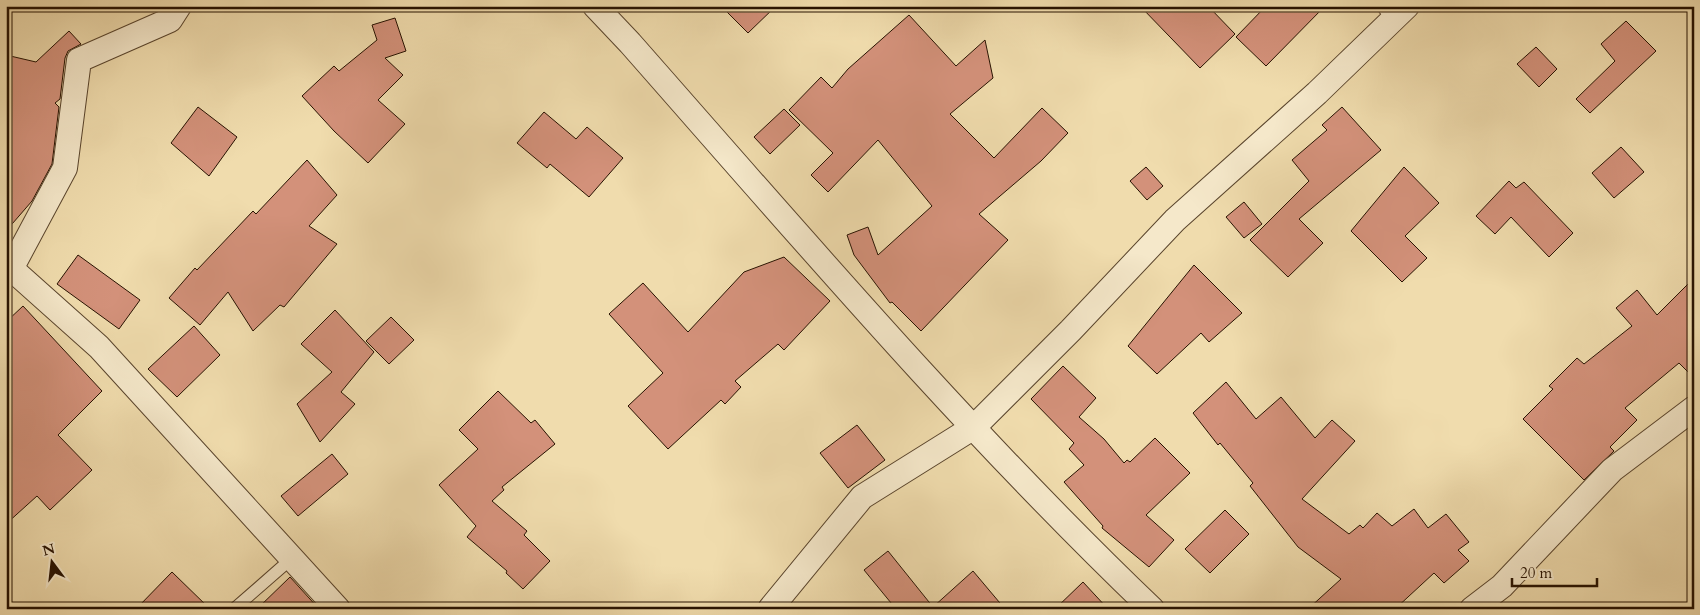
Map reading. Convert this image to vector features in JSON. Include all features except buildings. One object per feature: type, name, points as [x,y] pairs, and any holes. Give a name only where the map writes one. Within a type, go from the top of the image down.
[{"type":"street","points":[[179,6],[170,20],[79,60],[65,168],[8,266],[99,347],[338,609]]},
{"type":"street","points":[[595,6],[900,350],[1067,528],[1152,609]]},
{"type":"street","points":[[770,609],[862,496],[974,427],[1072,330],[1176,220],[1317,93],[1394,11]]},
{"type":"street","points":[[1472,609],[1502,586],[1612,470],[1694,408]]},
{"type":"lane","points":[[234,609],[291,559]]}]
